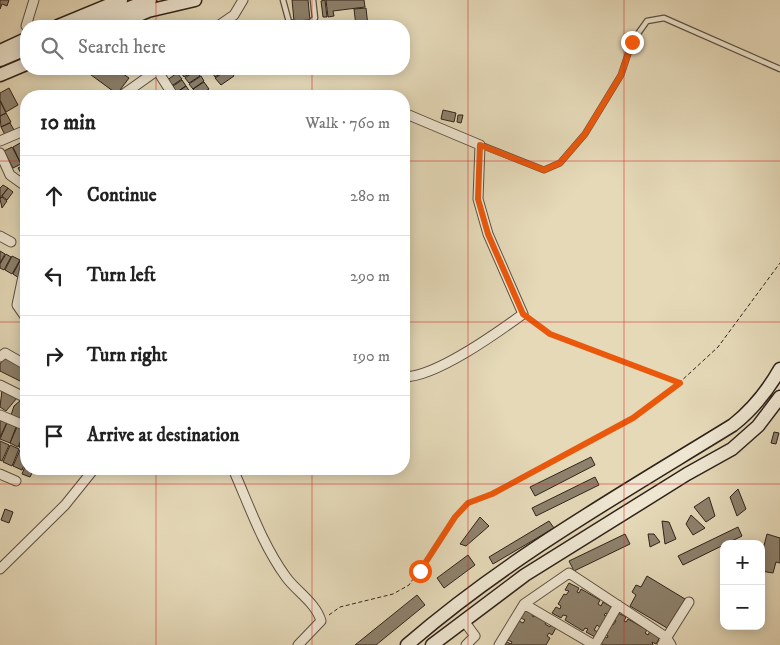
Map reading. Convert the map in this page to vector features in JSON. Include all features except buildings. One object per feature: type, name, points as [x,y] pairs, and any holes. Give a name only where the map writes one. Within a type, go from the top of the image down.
[{"type":"street","points":[[28,20],[34,0]]},
{"type":"street","points":[[88,20],[121,0]]},
{"type":"street","points":[[88,20],[146,0]]},
{"type":"street","points":[[127,20],[148,11],[195,0]]},
{"type":"street","points":[[227,20],[234,15],[243,0]]},
{"type":"street","points":[[0,51],[20,46]]},
{"type":"street","points":[[0,60],[20,48]]},
{"type":"street","points":[[0,75],[20,67]]},
{"type":"street","points":[[131,90],[150,75]]},
{"type":"street","points":[[161,75],[170,90]]},
{"type":"street","points":[[410,115],[480,145],[478,199],[488,234],[523,314],[500,331],[425,374],[410,377]]},
{"type":"street","points":[[0,141],[20,133]]},
{"type":"street","points":[[0,153],[10,175],[20,182]]},
{"type":"street","points":[[0,236],[11,242]]},
{"type":"street","points":[[20,288],[16,305],[20,310]]},
{"type":"street","points":[[0,358],[5,353],[20,361]]},
{"type":"street","points":[[407,645],[491,577],[733,425],[768,392],[780,369]]},
{"type":"street","points":[[0,385],[20,395]]},
{"type":"street","points":[[432,645],[524,575],[687,474],[732,449],[758,426],[780,397]]},
{"type":"street","points":[[0,415],[20,423]]},
{"type":"street","points":[[0,474],[16,480]]},
{"type":"street","points":[[0,569],[65,505],[89,475]]},
{"type":"street","points":[[236,475],[265,543],[286,577],[318,612],[321,622],[298,645]]},
{"type":"street","points":[[498,645],[524,604],[569,573],[618,604],[666,642],[689,602]]},
{"type":"street","points":[[524,604],[595,645],[618,604]]},
{"type":"street","points":[[464,621],[475,636],[466,645]]},
{"type":"lane","points":[[283,0],[288,20]]},
{"type":"lane","points":[[313,0],[315,18],[314,20]]},
{"type":"lane","points":[[480,145],[544,170],[560,163],[585,134],[621,75],[632,42],[647,21],[664,18],[780,69]]},
{"type":"path","points":[[321,622],[340,607],[393,594],[409,585],[439,538],[468,503],[492,494],[633,418],[680,383],[718,347],[780,263]]},
{"type":"path","points":[[523,314],[550,334],[680,383]]},
{"type":"route","points":[[420,571],[439,538],[468,503],[492,494],[562,458],[633,418],[680,383],[665,379],[550,334],[523,314],[488,234],[478,199],[477,173],[480,145],[544,170],[560,163],[585,134],[621,75],[632,42]]}]
